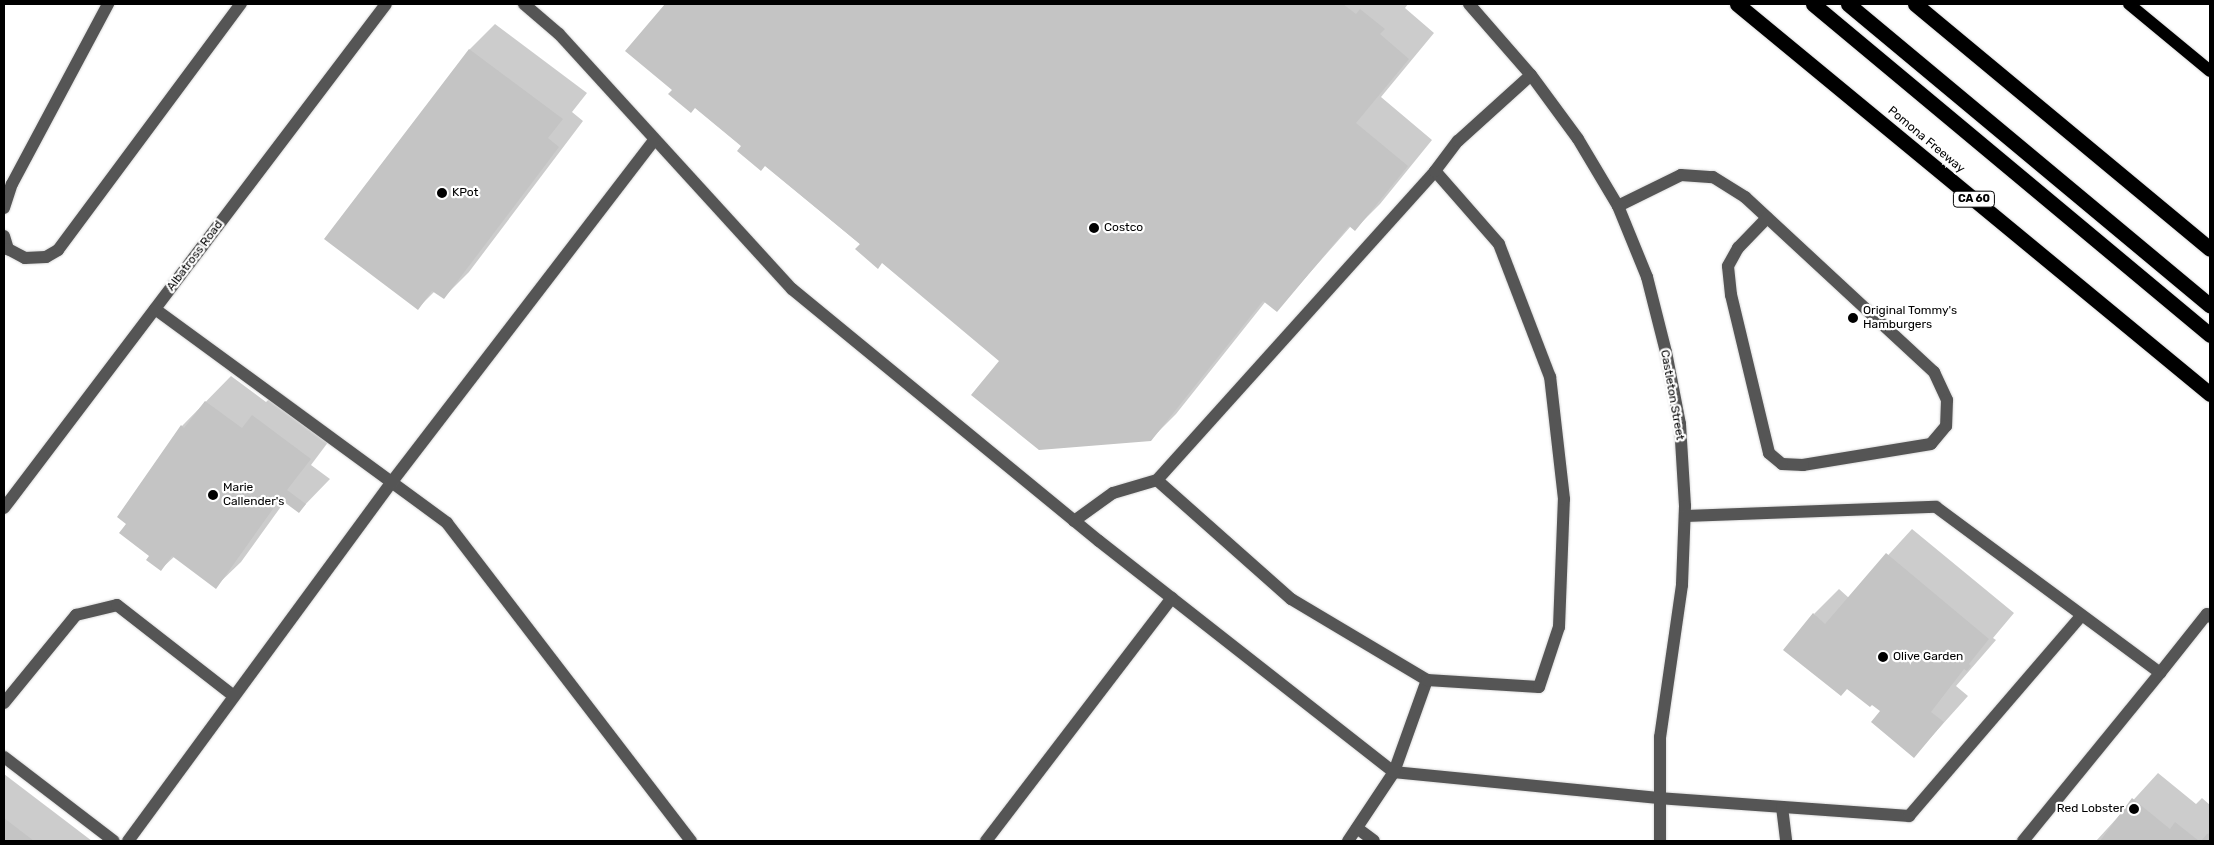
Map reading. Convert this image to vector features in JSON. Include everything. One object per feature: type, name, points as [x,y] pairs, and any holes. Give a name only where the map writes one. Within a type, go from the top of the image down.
[{"type":"highway","name":"Pomona Freeway","points":[[1738,4],[2210,394]]},
{"type":"highway","points":[[1813,4],[2210,334]]},
{"type":"highway","points":[[1848,4],[2210,306]]},
{"type":"highway","points":[[1915,4],[2210,249]]},
{"type":"main road","points":[[2128,4],[2210,71]]},
{"type":"street","points":[[4,236],[8,250],[25,258],[46,257],[58,250],[241,4]]},
{"type":"street","name":"Albatross Road","points":[[4,508],[386,4]]},
{"type":"street","points":[[524,4],[559,34],[653,141],[792,289],[1074,521],[1394,772],[1658,798],[1909,816],[2081,616]]},
{"type":"street","name":"Castleton Street","points":[[1469,4],[1531,75],[1578,139],[1618,206],[1647,277],[1666,352],[1680,424],[1685,516],[1682,585],[1660,737],[1658,798],[1660,841]]},
{"type":"street","points":[[4,208],[12,184],[103,6]]},
{"type":"street","points":[[1074,521],[1113,493],[1157,480],[1435,171],[1458,141],[1531,75]]},
{"type":"street","points":[[128,841],[391,482],[653,141]]},
{"type":"street","points":[[1157,480],[1291,599],[1427,680],[1539,687],[1559,627],[1564,499],[1550,377],[1499,244],[1435,171]]},
{"type":"street","points":[[1618,206],[1681,175],[1713,176],[1745,196],[1934,372],[1947,400],[1946,426],[1931,444],[1803,465],[1782,464],[1769,453],[1731,295],[1728,266],[1738,248],[1767,218]]},
{"type":"street","points":[[154,309],[447,523],[690,841]]},
{"type":"street","points":[[1685,516],[1936,507],[2160,673]]},
{"type":"street","points":[[986,841],[1172,598]]},
{"type":"street","points":[[4,703],[76,615],[117,604],[234,696]]},
{"type":"street","points":[[2023,841],[2207,614],[2210,617]]},
{"type":"street","points":[[1348,841],[1394,772],[1427,680]]},
{"type":"street","points":[[4,757],[114,841]]},
{"type":"street","points":[[1782,807],[1786,841]]},
{"type":"street","points":[[1357,828],[1374,841]]},
{"type":"building","name":"Costco","points":[[665,4],[1343,4],[1356,14],[1360,9],[1385,29],[1380,34],[1409,59],[1356,123],[1408,166],[1355,231],[1349,226],[1277,312],[1263,301],[1151,441],[1039,450],[971,395],[999,361],[882,263],[878,269],[855,249],[860,244],[765,166],[761,171],[737,151],[741,146],[695,108],[691,113],[668,94],[672,90],[625,51]]},
{"type":"building","name":"KPot","points":[[469,49],[563,119],[548,138],[559,147],[444,299],[432,291],[418,310],[324,239]]},
{"type":"building","name":"Marie Callender's","points":[[205,401],[242,428],[252,415],[311,459],[287,490],[306,504],[299,513],[280,499],[216,589],[172,556],[161,571],[146,560],[149,556],[119,533],[126,524],[117,517],[181,425],[184,428]]},
{"type":"building","name":"Olive Garden","points":[[1886,553],[1989,639],[1969,664],[1971,666],[1967,671],[1964,669],[1931,712],[1944,722],[1914,758],[1871,722],[1880,711],[1872,705],[1870,707],[1847,689],[1841,696],[1783,650],[1813,613],[1825,624]]},
{"type":"building","name":"Red Lobster","points":[[2132,798],[2170,829],[2175,822],[2199,841],[2100,841]]},
{"type":"building","points":[[4,818],[34,841],[4,841]]},
{"type":"building","points":[[2210,833],[2210,841],[2201,841],[2207,834]]},
{"type":"place","name":"KPot","points":[[442,193]]},
{"type":"place","name":"Costco","points":[[1094,228]]},
{"type":"place","name":"Original Tommy's Hamburgers","points":[[1853,318]]},
{"type":"place","name":"Marie Callender's","points":[[213,495]]},
{"type":"place","name":"Olive Garden","points":[[1883,657]]},
{"type":"place","name":"Red Lobster","points":[[2134,809]]}]
